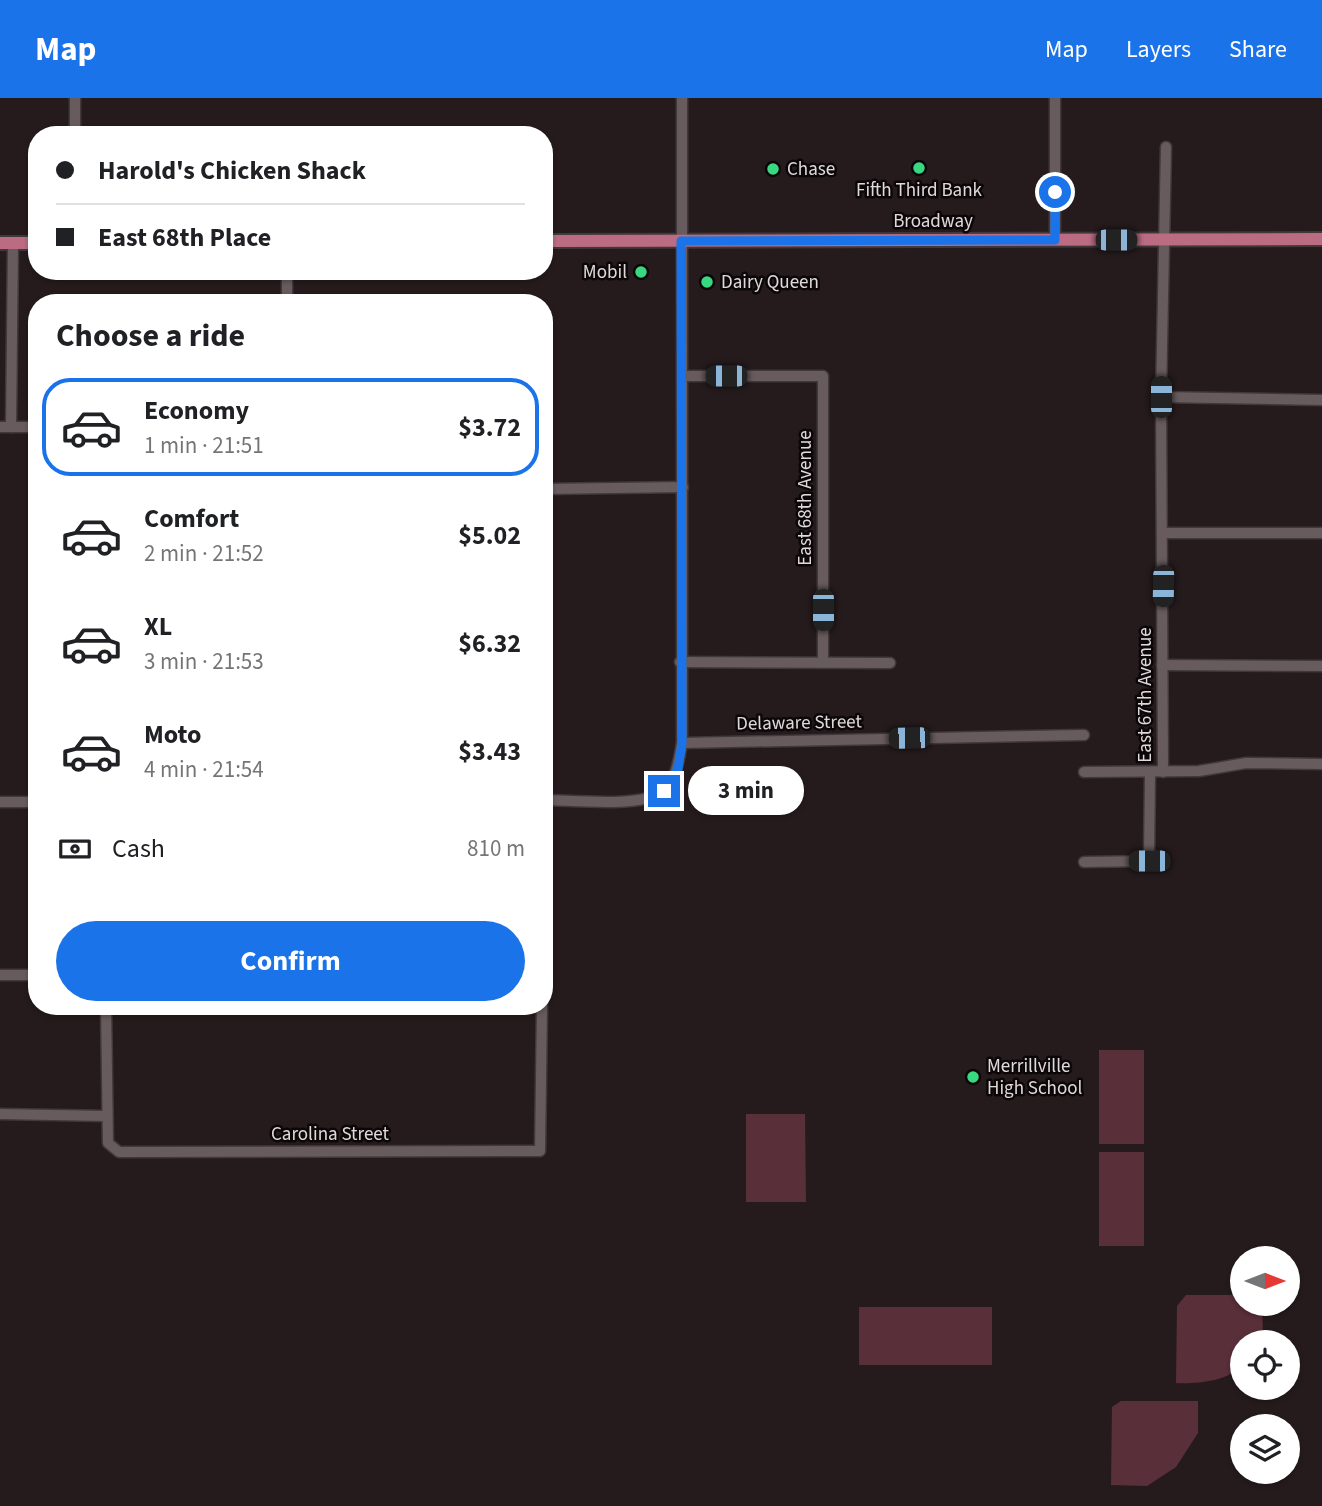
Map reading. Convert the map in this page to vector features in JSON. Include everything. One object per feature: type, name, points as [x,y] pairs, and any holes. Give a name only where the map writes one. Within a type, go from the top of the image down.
[{"type":"main road","name":"Broadway","points":[[553,242],[1322,239]]},
{"type":"main road","points":[[6,243],[28,243]]},
{"type":"street","points":[[75,98],[75,126]]},
{"type":"street","points":[[553,800],[628,800],[654,797],[664,791],[678,769],[682,743],[682,98]]},
{"type":"street","points":[[1055,98],[1055,240]]},
{"type":"street","name":"East 67th Avenue","points":[[1163,772],[1164,533],[1161,397],[1162,240],[1166,147]]},
{"type":"street","points":[[6,243],[11,427]]},
{"type":"street","name":"East 68th Avenue","points":[[682,376],[823,376],[823,662]]},
{"type":"street","points":[[1161,397],[1322,400]]},
{"type":"street","points":[[0,427],[28,427]]},
{"type":"street","points":[[553,489],[683,487]]},
{"type":"street","points":[[1164,533],[1322,533]]},
{"type":"street","points":[[680,662],[890,663]]},
{"type":"street","points":[[1162,665],[1322,666]]},
{"type":"street","name":"Delaware Street","points":[[682,743],[1084,735]]},
{"type":"street","points":[[1084,772],[1199,771],[1246,763],[1322,764]]},
{"type":"street","points":[[1084,862],[1149,861],[1150,772]]},
{"type":"street","points":[[0,802],[28,802]]},
{"type":"street","points":[[0,975],[28,975]]},
{"type":"street","points":[[0,1114],[106,1116],[106,1015]]},
{"type":"street","name":"Carolina Street","points":[[106,1116],[108,1143],[119,1152],[540,1151],[542,1015]]},
{"type":"shaded area","points":[[1099,1050],[1144,1050],[1144,1144],[1099,1144]]},
{"type":"shaded area","points":[[746,1114],[805,1114],[806,1202],[746,1202]]},
{"type":"shaded area","points":[[1099,1152],[1144,1152],[1144,1246],[1099,1246]]},
{"type":"shaded area","points":[[1186,1295],[1230,1295],[1230,1316],[1262,1316],[1263,1330],[1230,1330],[1230,1374],[1201,1382],[1176,1383],[1177,1306]]},
{"type":"shaded area","points":[[859,1307],[992,1307],[992,1365],[859,1365]]},
{"type":"shaded area","points":[[1121,1401],[1198,1401],[1198,1433],[1176,1467],[1147,1486],[1111,1485],[1112,1407]]},
{"type":"place","name":"Fifth Third Bank","points":[[919,168]]},
{"type":"place","name":"Chase","points":[[773,169]]},
{"type":"place","name":"Mobil","points":[[641,272]]},
{"type":"place","name":"Dairy Queen","points":[[707,282]]},
{"type":"place","name":"Merrillville High School","points":[[973,1077]]},
{"type":"route","points":[[664,791],[678,769],[682,743],[681,241],[1055,240],[1055,192]]}]
